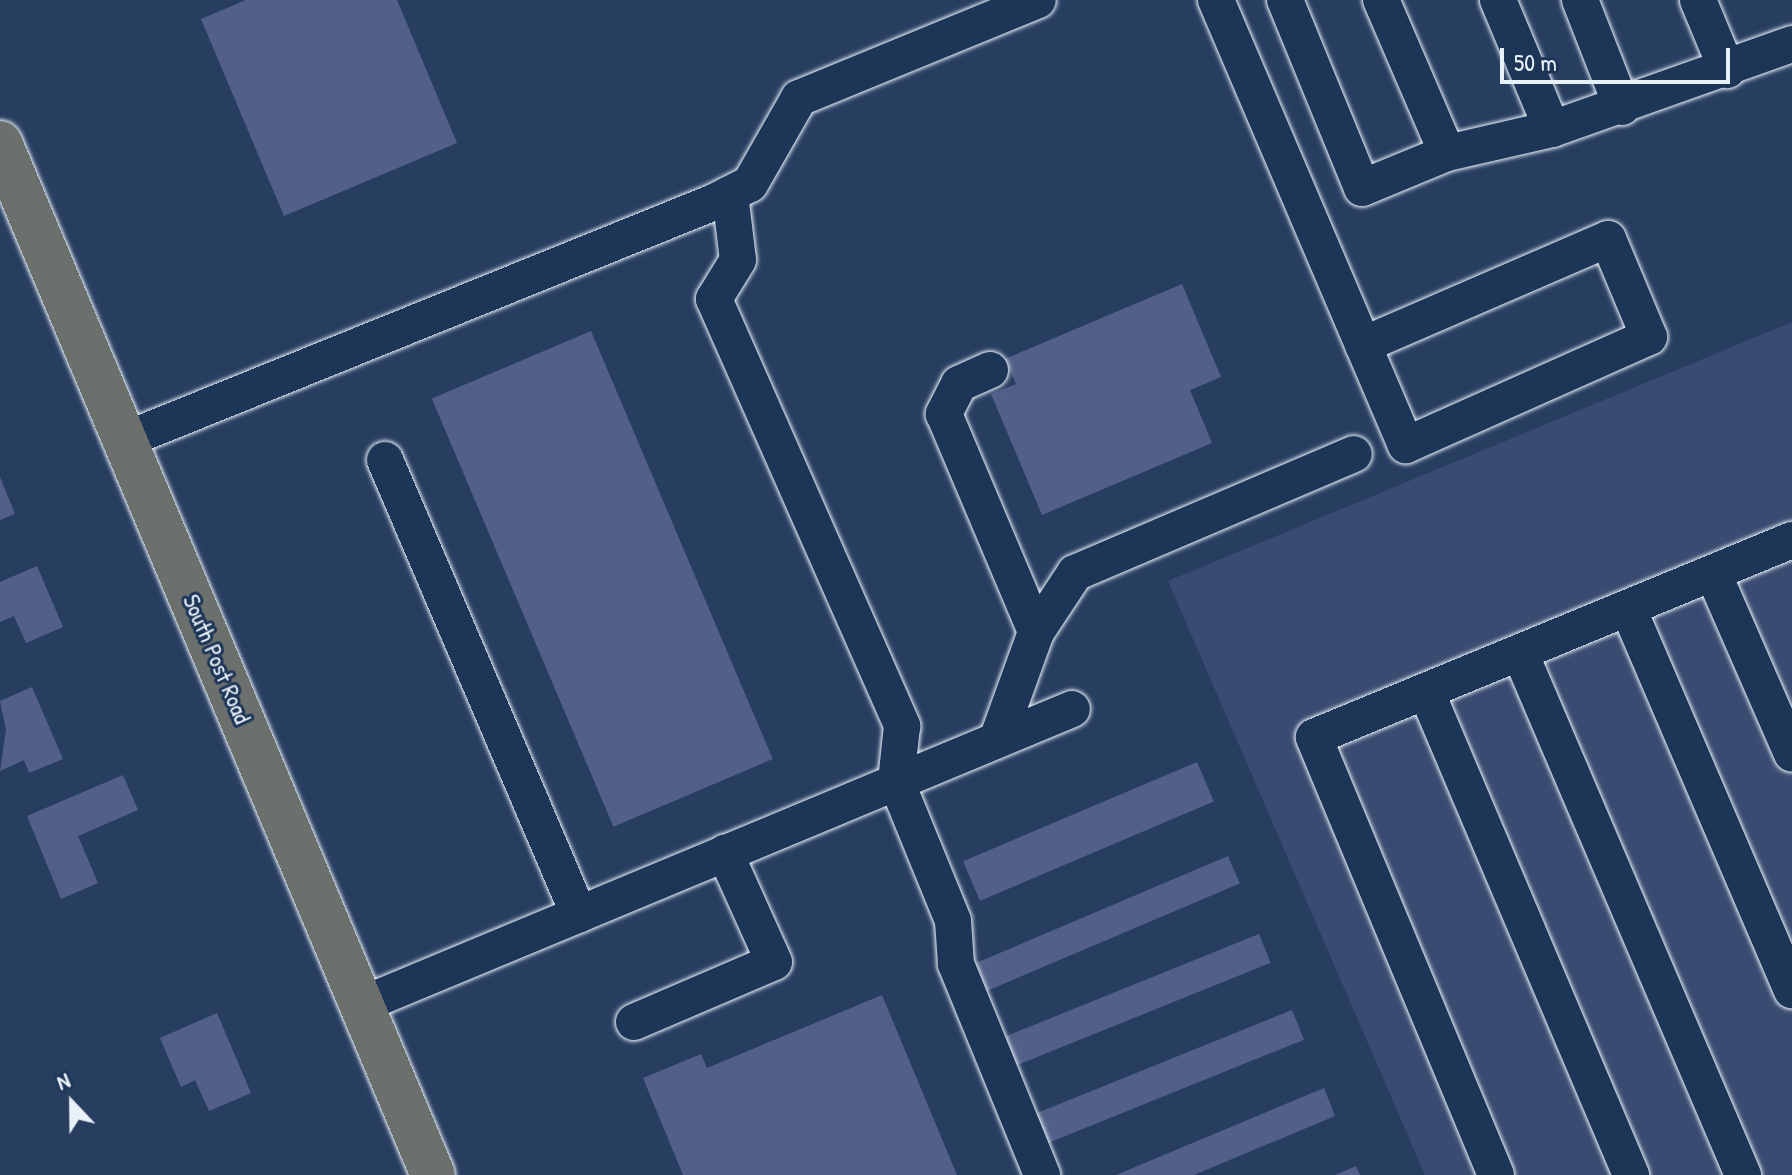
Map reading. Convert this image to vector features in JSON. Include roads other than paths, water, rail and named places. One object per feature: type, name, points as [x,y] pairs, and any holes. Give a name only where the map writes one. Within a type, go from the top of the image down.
[{"type":"main road","name":"South Post Road","points":[[0,143],[433,1175]]},
{"type":"lane","points":[[125,440],[730,194],[750,184],[799,98],[1038,0]]},
{"type":"lane","points":[[1216,0],[1363,345],[1406,445],[1649,337],[1608,239],[1363,345]]},
{"type":"lane","points":[[1285,0],[1362,188],[1447,153],[1552,129],[1622,107],[1792,44]]},
{"type":"lane","points":[[1381,0],[1447,153]]},
{"type":"lane","points":[[1498,0],[1552,129]]},
{"type":"lane","points":[[1580,0],[1622,107]]},
{"type":"lane","points":[[1698,0],[1727,70]]},
{"type":"lane","points":[[730,194],[738,260],[714,299],[902,726],[896,781],[953,921],[956,964],[1042,1175]]},
{"type":"lane","points":[[990,370],[959,384],[944,414],[1036,632]]},
{"type":"lane","points":[[997,740],[1036,632],[1075,573],[1354,454]]},
{"type":"lane","points":[[385,460],[579,914]]},
{"type":"lane","points":[[1496,1175],[1314,737],[1792,540]]},
{"type":"lane","points":[[1713,573],[1792,754]]},
{"type":"lane","points":[[1628,608],[1792,990]]},
{"type":"lane","points":[[1520,653],[1743,1175]]},
{"type":"lane","points":[[1426,691],[1631,1175]]},
{"type":"lane","points":[[361,1005],[1072,709]]},
{"type":"lane","points":[[634,1022],[774,962],[725,853]]}]
